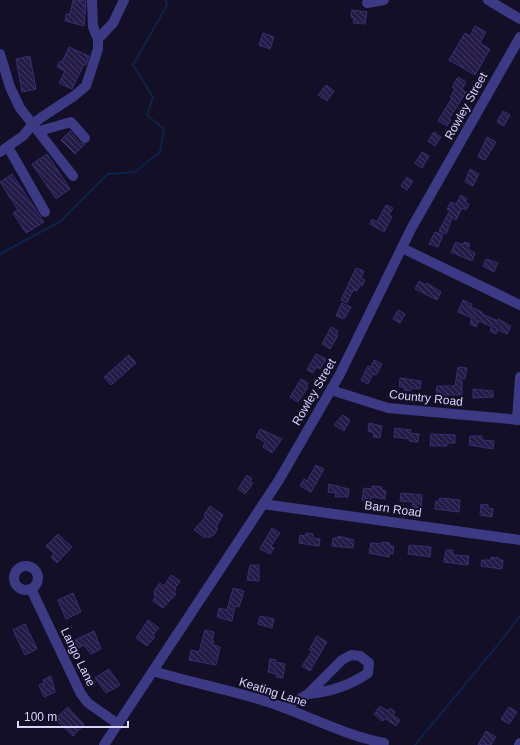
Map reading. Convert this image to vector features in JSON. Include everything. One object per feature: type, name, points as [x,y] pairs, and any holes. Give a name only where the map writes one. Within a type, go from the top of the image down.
[{"type":"street","points":[[45,212],[4,149],[36,128],[86,86],[98,49],[98,39],[92,27],[92,0]]},
{"type":"street","points":[[98,39],[113,23],[124,0]]},
{"type":"street","points":[[367,3],[384,0]]},
{"type":"street","points":[[488,0],[520,19]]},
{"type":"street","name":"Rowley Street","points":[[104,745],[263,504],[331,390],[402,248],[520,37]]},
{"type":"street","points":[[0,54],[10,87],[20,108],[73,176]]},
{"type":"street","points":[[36,128],[71,122],[85,138]]},
{"type":"street","points":[[402,248],[520,305]]},
{"type":"street","points":[[518,420],[520,377]]},
{"type":"street","name":"Country Road","points":[[331,390],[388,408],[518,420]]},
{"type":"street","name":"Barn Road","points":[[263,504],[520,540]]},
{"type":"street","name":"Lango Lane","points":[[30,588],[81,694],[88,704],[118,724]]},
{"type":"street","points":[[284,708],[308,694],[342,660],[350,655],[360,656],[369,663],[368,673],[356,681],[338,689],[308,694]]},
{"type":"street","name":"Keating Lane","points":[[153,671],[192,683],[241,694],[284,708],[343,732],[384,743]]},
{"type":"building","points":[[73,0],[86,1],[84,26],[65,21],[66,14],[70,14]]},
{"type":"building","points":[[352,10],[367,12],[365,24],[353,23],[354,18],[351,17]]},
{"type":"building","points":[[475,26],[486,32],[480,43],[490,49],[475,75],[449,60],[465,33],[470,36]]},
{"type":"building","points":[[263,33],[274,37],[270,49],[259,45]]},
{"type":"building","points":[[69,47],[89,56],[86,65],[84,64],[72,89],[59,83],[65,71],[57,67],[60,61],[62,62]]},
{"type":"building","points":[[30,56],[36,89],[22,92],[16,59]]},
{"type":"building","points":[[458,77],[466,82],[462,90],[466,92],[449,119],[451,120],[447,126],[438,121],[452,98],[450,97],[455,89],[452,87]]},
{"type":"building","points":[[326,85],[334,91],[327,101],[318,95]]},
{"type":"building","points":[[503,111],[510,115],[504,126],[497,122]]},
{"type":"building","points":[[70,131],[80,143],[85,144],[75,154],[61,140]]},
{"type":"building","points":[[434,132],[441,137],[435,146],[428,141]]},
{"type":"building","points":[[487,137],[496,142],[485,160],[478,157]]},
{"type":"building","points":[[422,152],[429,156],[422,168],[415,163]]},
{"type":"building","points":[[47,154],[70,189],[56,199],[32,164]]},
{"type":"building","points":[[470,169],[479,174],[473,186],[465,182]]},
{"type":"building","points":[[12,174],[44,222],[26,233],[13,213],[18,210],[0,182]]},
{"type":"building","points":[[407,177],[413,181],[407,190],[401,186]]},
{"type":"building","points":[[461,195],[467,199],[465,202],[469,204],[466,210],[462,208],[456,220],[452,218],[446,234],[439,231],[450,210],[447,209],[451,202],[456,204]]},
{"type":"building","points":[[386,205],[393,208],[389,215],[392,217],[384,232],[370,224],[372,219],[377,222]]},
{"type":"building","points":[[435,232],[443,235],[438,247],[429,244]]},
{"type":"building","points":[[456,242],[463,245],[464,242],[470,244],[468,249],[475,253],[472,261],[451,252]]},
{"type":"building","points":[[486,259],[498,263],[494,272],[483,266]]},
{"type":"building","points":[[356,268],[364,271],[361,278],[365,280],[357,291],[353,290],[347,303],[341,300]]},
{"type":"building","points":[[419,281],[426,285],[427,283],[441,292],[437,300],[415,289]]},
{"type":"building","points":[[463,300],[472,304],[471,307],[482,312],[482,314],[498,321],[498,319],[511,326],[507,334],[498,330],[496,334],[490,331],[492,327],[479,321],[476,327],[470,324],[472,318],[458,312]]},
{"type":"building","points":[[342,303],[351,307],[344,319],[336,316]]},
{"type":"building","points":[[398,310],[405,314],[400,323],[393,319]]},
{"type":"building","points":[[331,327],[338,331],[336,334],[338,335],[330,349],[322,344]]},
{"type":"building","points":[[316,354],[326,359],[320,369],[316,367],[313,373],[307,370]]},
{"type":"building","points":[[129,355],[136,363],[111,385],[104,377]]},
{"type":"building","points":[[374,360],[382,364],[376,375],[373,374],[368,384],[361,380],[368,366],[371,367]]},
{"type":"building","points":[[458,367],[467,368],[465,379],[462,378],[462,395],[436,395],[437,386],[455,386]]},
{"type":"building","points":[[400,378],[421,381],[420,389],[411,388],[411,391],[404,390],[404,387],[399,387]]},
{"type":"building","points":[[301,379],[308,383],[306,386],[308,387],[298,402],[290,397]]},
{"type":"building","points":[[473,389],[493,391],[493,397],[473,398]]},
{"type":"building","points":[[343,415],[350,420],[344,431],[334,425]]},
{"type":"building","points":[[369,423],[382,426],[380,438],[373,437],[374,433],[368,431]]},
{"type":"building","points":[[395,428],[411,430],[410,433],[419,434],[418,442],[409,441],[410,439],[394,437]]},
{"type":"building","points":[[260,429],[282,439],[272,453],[263,447],[265,442],[256,437]]},
{"type":"building","points":[[431,434],[455,435],[455,443],[447,443],[447,446],[430,446]]},
{"type":"building","points":[[470,436],[482,436],[482,440],[494,441],[493,449],[469,445]]},
{"type":"building","points":[[316,465],[324,469],[311,492],[300,486],[304,479],[307,481]]},
{"type":"building","points":[[247,475],[252,479],[250,481],[253,483],[245,494],[238,489]]},
{"type":"building","points":[[329,484],[349,489],[348,497],[335,497],[336,493],[328,492]]},
{"type":"building","points":[[372,486],[382,487],[382,490],[386,491],[385,499],[371,497],[371,502],[362,500],[364,488],[372,489]]},
{"type":"building","points":[[401,493],[422,495],[421,508],[413,507],[413,502],[400,501]]},
{"type":"building","points":[[440,498],[460,500],[459,512],[435,509],[436,501],[439,501]]},
{"type":"building","points":[[481,504],[488,505],[488,508],[493,509],[492,517],[480,515]]},
{"type":"building","points":[[210,506],[223,515],[217,525],[216,528],[218,529],[213,536],[211,535],[210,538],[207,536],[205,538],[194,530],[206,516],[204,515]]},
{"type":"building","points":[[272,528],[280,533],[271,546],[274,548],[270,554],[260,549]]},
{"type":"building","points":[[306,533],[313,534],[313,538],[320,539],[319,546],[299,543],[300,535],[305,536]]},
{"type":"building","points":[[58,534],[72,547],[57,563],[51,557],[54,554],[46,546]]},
{"type":"building","points":[[338,536],[354,540],[353,548],[332,546],[333,538],[338,538]]},
{"type":"building","points":[[382,542],[390,543],[389,545],[394,546],[393,554],[390,553],[389,557],[369,553],[371,543],[382,544]]},
{"type":"building","points":[[409,545],[431,547],[430,557],[408,554]]},
{"type":"building","points":[[446,550],[453,550],[453,555],[469,556],[468,565],[444,562]]},
{"type":"building","points":[[491,557],[503,560],[502,569],[481,566],[482,560],[491,560]]},
{"type":"building","points":[[250,565],[259,565],[259,581],[247,580]]},
{"type":"building","points":[[171,575],[180,581],[175,588],[176,589],[174,592],[176,594],[163,608],[153,601],[155,597],[154,591],[160,583],[164,586]]},
{"type":"building","points":[[233,588],[244,591],[239,607],[235,606],[232,621],[217,617],[219,608],[227,610]]},
{"type":"building","points":[[73,593],[81,612],[66,619],[58,600]]},
{"type":"building","points":[[260,616],[274,619],[272,628],[258,624]]},
{"type":"building","points":[[148,620],[159,628],[153,635],[155,637],[147,646],[136,638]]},
{"type":"building","points":[[25,624],[37,649],[25,655],[13,630]]},
{"type":"building","points":[[205,630],[214,632],[212,641],[214,641],[213,645],[220,647],[216,665],[189,660],[191,650],[199,652]]},
{"type":"building","points":[[94,631],[101,649],[91,654],[84,645],[79,648],[75,640]]},
{"type":"building","points":[[317,636],[327,642],[310,671],[302,666],[312,651],[309,650]]},
{"type":"building","points":[[270,659],[276,660],[275,662],[285,664],[283,678],[276,677],[276,674],[268,672]]},
{"type":"building","points":[[109,669],[120,685],[106,693],[95,678]]},
{"type":"building","points":[[51,676],[55,692],[44,697],[39,685],[44,683],[43,680]]},
{"type":"building","points":[[380,706],[388,711],[390,708],[395,712],[393,715],[400,720],[396,726],[386,719],[382,721],[374,714]]},
{"type":"building","points":[[68,707],[84,725],[73,736],[55,719]]},
{"type":"building","points":[[509,707],[517,712],[509,724],[501,719]]},
{"type":"building","points":[[486,731],[496,737],[491,745],[478,745]]},
{"type":"waterway","points":[[0,254],[61,221],[108,174],[135,172],[160,152],[164,129],[147,115],[153,97],[133,65],[167,5],[166,0]]},
{"type":"waterway","points":[[415,745],[520,616]]}]
